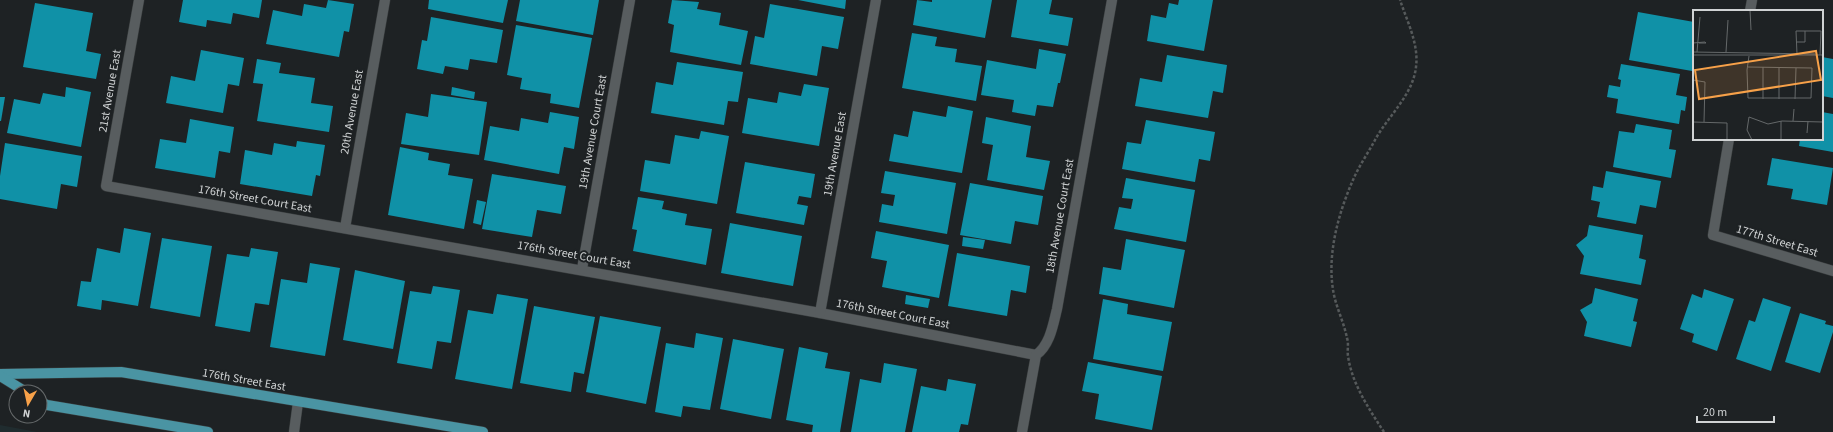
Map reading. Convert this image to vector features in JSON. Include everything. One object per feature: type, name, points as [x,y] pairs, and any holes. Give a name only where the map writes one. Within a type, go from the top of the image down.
[{"type":"main road","name":"176th Street East","points":[[0,375],[122,372],[483,432]]},
{"type":"main road","name":"176th Street East","points":[[0,375],[14,384]]},
{"type":"main road","points":[[48,405],[208,432]]},
{"type":"street","name":"21st Avenue East","points":[[106,186],[139,0]]},
{"type":"street","name":"20th Avenue East","points":[[345,228],[385,0]]},
{"type":"street","name":"19th Avenue Court East","points":[[582,269],[630,0]]},
{"type":"street","name":"19th Avenue East","points":[[820,313],[876,0]]},
{"type":"street","name":"18th Avenue Court East","points":[[1022,432],[1036,356],[1042,350],[1052,331],[1057,309],[1112,0]]},
{"type":"street","points":[[1750,10],[1752,0]]},
{"type":"street","name":"177th Street East","points":[[1729,140],[1713,235],[1833,271]]},
{"type":"street","name":"176th Street Court East","points":[[106,186],[582,269],[820,313],[1036,356]]},
{"type":"street","points":[[294,432],[298,402]]},
{"type":"path","points":[[1384,432],[1359,392],[1351,370],[1348,355],[1348,340],[1334,294],[1332,272],[1333,248],[1338,226],[1353,179],[1378,134],[1412,85],[1417,54],[1414,39],[1400,0]]},
{"type":"shaded area","points":[[0,425],[37,432],[0,432]]},
{"type":"building","points":[[183,0],[262,0],[259,18],[233,13],[231,24],[207,20],[206,27],[179,22]]},
{"type":"building","points":[[328,0],[354,4],[349,32],[344,31],[339,57],[266,44],[273,10],[302,16],[304,4],[326,8]]},
{"type":"building","points":[[429,0],[508,0],[503,23],[428,9]]},
{"type":"building","points":[[520,0],[599,0],[593,35],[516,21]]},
{"type":"building","points":[[672,0],[699,2],[697,9],[721,13],[719,25],[748,31],[741,65],[670,52],[674,25],[668,23]]},
{"type":"building","points":[[798,0],[846,0],[845,9]]},
{"type":"building","points":[[917,0],[932,2],[932,0],[992,0],[985,38],[913,25]]},
{"type":"building","points":[[1017,0],[1052,0],[1049,14],[1073,18],[1068,46],[1011,37]]},
{"type":"building","points":[[1179,0],[1213,0],[1204,51],[1147,41],[1151,15],[1166,18],[1169,3],[1178,5]]},
{"type":"building","points":[[35,3],[93,13],[86,51],[101,54],[96,79],[23,67]]},
{"type":"building","points":[[770,4],[844,17],[838,49],[822,46],[817,76],[750,64],[755,36],[764,38]]},
{"type":"building","points":[[1638,12],[1693,22],[1692,71],[1629,60]]},
{"type":"building","points":[[431,17],[503,30],[497,63],[470,59],[468,70],[445,66],[443,74],[417,69],[422,40],[427,41]]},
{"type":"building","points":[[516,25],[592,38],[579,108],[550,103],[551,94],[520,89],[522,78],[507,75]]},
{"type":"building","points":[[912,33],[937,37],[935,46],[957,49],[955,62],[982,66],[976,101],[902,88]]},
{"type":"building","points":[[1039,49],[1066,54],[1053,107],[1037,105],[1035,116],[1012,112],[1014,100],[981,95],[987,60],[1036,69]]},
{"type":"building","points":[[201,50],[244,58],[239,86],[228,84],[223,113],[166,103],[171,76],[195,81]]},
{"type":"building","points":[[1167,55],[1227,65],[1223,93],[1213,91],[1208,118],[1135,106],[1140,78],[1162,82]]},
{"type":"building","points":[[1823,57],[1833,59],[1833,98],[1823,96]]},
{"type":"building","points":[[257,59],[281,63],[279,73],[315,78],[311,103],[333,106],[329,132],[257,121],[263,84],[253,83]]},
{"type":"building","points":[[677,62],[743,72],[738,102],[728,101],[724,125],[651,113],[656,82],[673,85]]},
{"type":"building","points":[[1621,64],[1680,74],[1676,95],[1687,97],[1685,111],[1681,110],[1679,124],[1616,113],[1618,99],[1607,97],[1609,85],[1620,87],[1621,80],[1618,79]]},
{"type":"building","points":[[804,84],[829,88],[819,146],[742,133],[748,98],[777,103],[779,92],[801,96]]},
{"type":"building","points":[[66,87],[91,92],[81,147],[7,133],[14,99],[40,104],[43,93],[65,97]]},
{"type":"building","points":[[452,87],[475,92],[474,99],[451,95]]},
{"type":"building","points":[[431,94],[487,102],[479,155],[401,144],[406,113],[428,117]]},
{"type":"building","points":[[0,97],[5,97],[1,121],[0,121]]},
{"type":"building","points":[[948,106],[973,111],[962,173],[889,161],[894,134],[908,137],[913,111],[946,117]]},
{"type":"building","points":[[550,112],[579,117],[574,149],[564,147],[559,174],[484,160],[490,126],[519,131],[521,118],[548,123]]},
{"type":"building","points":[[1823,112],[1833,114],[1833,152],[1799,146],[1800,140],[1823,140]]},
{"type":"building","points":[[986,117],[1031,126],[1026,157],[1050,161],[1044,190],[987,180],[993,145],[982,143]]},
{"type":"building","points":[[190,119],[234,127],[230,153],[219,151],[215,178],[155,168],[160,139],[186,143]]},
{"type":"building","points":[[1146,120],[1215,132],[1210,161],[1199,159],[1195,182],[1122,169],[1127,142],[1141,144]]},
{"type":"building","points":[[1636,124],[1672,130],[1669,149],[1676,150],[1671,178],[1613,167],[1619,131],[1634,133]]},
{"type":"building","points":[[701,131],[729,136],[717,204],[640,191],[645,160],[670,164],[675,135],[699,139]]},
{"type":"building","points":[[297,141],[325,145],[320,176],[316,175],[312,196],[240,184],[245,150],[272,155],[274,143],[296,147]]},
{"type":"building","points":[[5,143],[82,156],[77,187],[61,184],[57,209],[0,199],[0,176]]},
{"type":"building","points":[[400,147],[429,153],[428,160],[450,164],[448,175],[473,179],[464,229],[388,215]]},
{"type":"building","points":[[1772,158],[1833,168],[1827,205],[1791,199],[1793,189],[1767,185]]},
{"type":"building","points":[[745,162],[815,174],[811,198],[799,196],[797,204],[808,206],[804,225],[736,213]]},
{"type":"building","points":[[885,171],[956,183],[947,234],[879,222],[882,204],[893,206],[895,195],[881,193]]},
{"type":"building","points":[[1606,171],[1661,181],[1656,208],[1640,205],[1636,224],[1597,217],[1600,202],[1591,200],[1593,186],[1603,188]]},
{"type":"building","points":[[492,174],[566,186],[561,214],[537,210],[532,237],[482,229]]},
{"type":"building","points":[[1126,178],[1195,190],[1186,242],[1114,229],[1119,207],[1131,209],[1133,199],[1122,198]]},
{"type":"building","points":[[970,183],[1043,196],[1038,225],[1015,221],[1011,244],[960,235]]},
{"type":"building","points":[[638,197],[664,201],[662,209],[687,214],[685,225],[712,229],[706,265],[633,251],[637,230],[632,229]]},
{"type":"building","points":[[477,200],[486,202],[481,225],[473,223]]},
{"type":"building","points":[[730,223],[802,236],[793,286],[721,273]]},
{"type":"building","points":[[1589,225],[1643,235],[1639,258],[1646,260],[1641,285],[1580,274],[1584,256],[1576,245],[1587,236]]},
{"type":"building","points":[[124,228],[151,233],[138,306],[102,300],[101,310],[77,306],[81,281],[91,282],[97,248],[120,253]]},
{"type":"building","points":[[876,231],[949,245],[939,298],[882,287],[887,261],[871,258]]},
{"type":"building","points":[[963,237],[985,240],[983,249],[962,246]]},
{"type":"building","points":[[162,238],[212,246],[200,317],[150,308]]},
{"type":"building","points":[[1126,239],[1185,250],[1174,308],[1099,294],[1103,267],[1121,270]]},
{"type":"building","points":[[251,248],[278,252],[269,305],[255,303],[250,332],[215,326],[227,254],[249,257]]},
{"type":"building","points":[[957,253],[1030,266],[1026,293],[1011,290],[1007,316],[948,306]]},
{"type":"building","points":[[310,263],[340,268],[325,356],[270,347],[281,279],[307,283]]},
{"type":"building","points":[[355,270],[405,281],[393,349],[343,340]]},
{"type":"building","points":[[433,286],[460,290],[451,343],[437,341],[432,369],[397,363],[410,291],[431,294]]},
{"type":"building","points":[[1595,288],[1638,299],[1633,321],[1637,322],[1631,347],[1584,336],[1587,322],[1580,310],[1592,303]]},
{"type":"building","points":[[1704,289],[1734,299],[1717,351],[1692,342],[1694,334],[1680,329],[1692,294],[1702,298]]},
{"type":"building","points":[[497,294],[528,299],[512,389],[455,379],[468,310],[493,314]]},
{"type":"building","points":[[906,295],[930,299],[928,308],[905,304]]},
{"type":"building","points":[[1763,298],[1791,307],[1771,371],[1736,359],[1749,320],[1755,322]]},
{"type":"building","points":[[1103,299],[1128,304],[1127,314],[1172,322],[1163,371],[1093,359]]},
{"type":"building","points":[[534,306],[595,317],[584,374],[574,372],[571,392],[520,383]]},
{"type":"building","points":[[1800,313],[1826,321],[1825,324],[1833,326],[1833,332],[1820,373],[1785,362]]},
{"type":"building","points":[[600,316],[661,327],[646,404],[586,392]]},
{"type":"building","points":[[696,333],[723,338],[710,410],[683,406],[681,417],[655,412],[666,343],[694,348]]},
{"type":"building","points":[[733,339],[784,349],[771,419],[720,409]]},
{"type":"building","points":[[799,347],[828,353],[825,368],[850,372],[840,432],[812,432],[813,425],[786,420]]},
{"type":"building","points":[[1088,362],[1162,376],[1152,430],[1095,419],[1099,394],[1082,391]]},
{"type":"building","points":[[884,363],[917,369],[905,432],[851,432],[860,379],[881,383]]},
{"type":"building","points":[[948,379],[976,384],[968,425],[961,424],[959,432],[912,432],[921,386],[946,391]]}]
